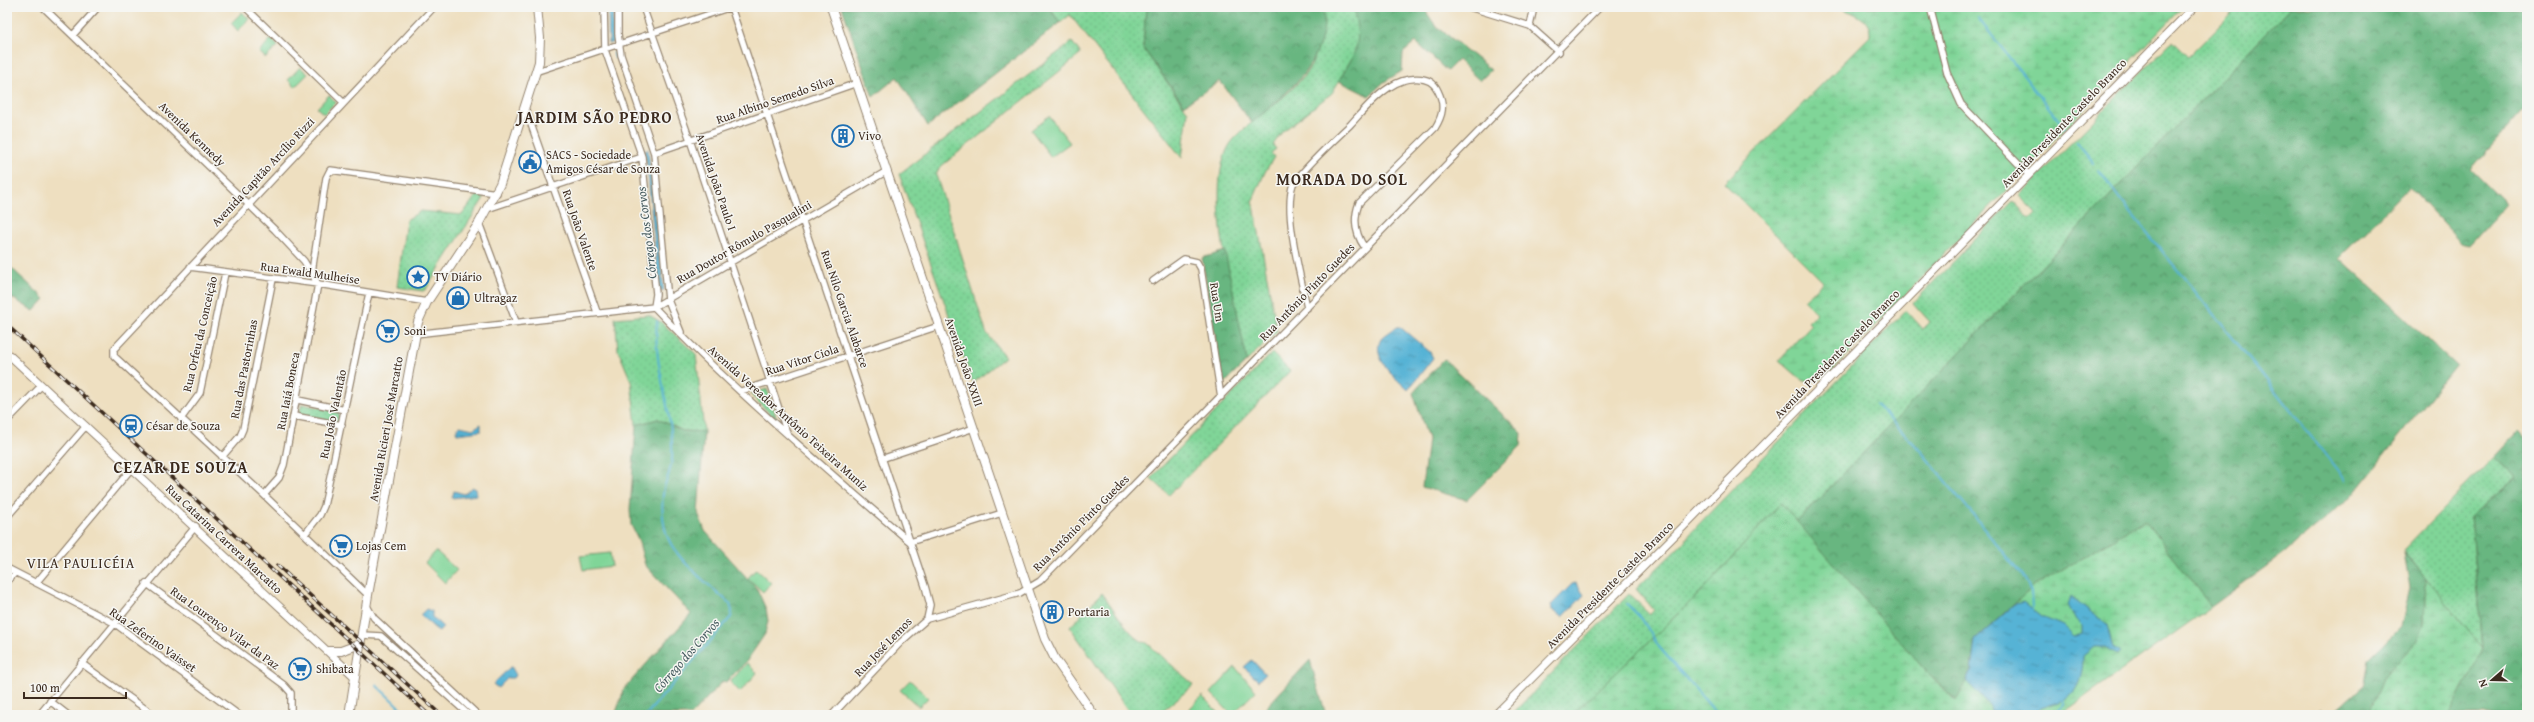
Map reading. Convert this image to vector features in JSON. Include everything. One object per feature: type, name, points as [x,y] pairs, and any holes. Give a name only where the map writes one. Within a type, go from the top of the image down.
[{"type":"main road","name":"Avenida Ricieri José Marcatto","points":[[349,715],[368,596],[415,334],[427,302],[479,223],[497,192],[538,71],[541,52],[537,7]]},
{"type":"main road","name":"Avenida João XXIII","points":[[831,7],[1049,648],[1094,715]]},
{"type":"main road","name":"Avenida Ricieri José Marcatto","points":[[362,635],[361,617],[368,596]]},
{"type":"main road","points":[[329,651],[341,651],[360,644]]},
{"type":"street","name":"Avenida Kennedy","points":[[43,7],[248,204],[312,272],[318,284]]},
{"type":"street","points":[[73,35],[98,7]]},
{"type":"street","points":[[244,7],[343,102]]},
{"type":"street","name":"Avenida Capitão Arcílio Rizzi","points":[[181,418],[114,356],[114,349],[343,102],[434,7]]},
{"type":"street","points":[[604,7],[606,50],[642,157],[656,294],[654,307]]},
{"type":"street","points":[[618,7],[619,45],[654,153],[668,300],[675,322],[685,339]]},
{"type":"street","name":"Avenida João Paulo I","points":[[643,7],[690,140],[787,434]]},
{"type":"street","points":[[538,71],[653,35],[731,7]]},
{"type":"street","name":"Rua Nilo Garcia Alabarce","points":[[731,7],[884,458],[929,598],[929,613],[926,619]]},
{"type":"street","points":[[1469,7],[1530,26],[1559,52]]},
{"type":"street","points":[[1530,26],[1534,7]]},
{"type":"street","name":"Rua Antônio Pinto Guedes","points":[[1028,589],[1046,575],[1365,248],[1559,52],[1600,7]]},
{"type":"street","points":[[1930,7],[1947,73],[1960,104],[2028,175]]},
{"type":"street","name":"Avenida Presidente Castelo Branco","points":[[1495,715],[1683,528],[2194,7]]},
{"type":"street","points":[[1307,308],[1290,215],[1290,193],[1293,184],[1381,93],[1400,81],[1421,78],[1430,82],[1437,88],[1442,99],[1441,118],[1435,128],[1359,203],[1356,212],[1356,225],[1365,248]]},
{"type":"street","name":"Rua Albino Semedo Silva","points":[[654,153],[768,115],[857,83]]},
{"type":"street","name":"Rua João Valente","points":[[526,110],[597,312]]},
{"type":"street","points":[[487,209],[642,157]]},
{"type":"street","points":[[312,272],[326,178],[330,170],[497,192]]},
{"type":"street","name":"Rua Doutor Rômulo Pasqualini","points":[[415,334],[597,312],[654,307],[886,171]]},
{"type":"street","points":[[479,223],[516,322]]},
{"type":"street","name":"Rua Um","points":[[1153,281],[1184,259],[1197,262],[1201,269],[1220,397]]},
{"type":"street","name":"Rua Ewald Mulheise","points":[[190,267],[318,284],[427,302]]},
{"type":"street","name":"Rua Orfeu da Conceição","points":[[181,418],[199,397],[225,272]]},
{"type":"street","name":"Rua das Pastorinhas","points":[[222,457],[240,436],[243,429],[273,279]]},
{"type":"street","name":"Rua Iaiá Boneca","points":[[264,495],[282,472],[298,400],[318,284]]},
{"type":"street","name":"Rua João Valentão","points":[[305,534],[324,506],[369,293]]},
{"type":"street","name":"Avenida Vereador Antônio Teixeira Muniz","points":[[654,307],[685,339],[787,434],[910,542]]},
{"type":"street","name":"Rua Vitor Ciola","points":[[741,391],[939,326]]},
{"type":"street","name":"Rua Catarina Carrera Marcatto","points":[[7,353],[196,526],[355,677]]},
{"type":"street","points":[[7,421],[42,386]]},
{"type":"street","points":[[298,400],[345,410]]},
{"type":"street","points":[[294,416],[342,425]]},
{"type":"street","points":[[181,418],[305,534],[368,596]]},
{"type":"street","points":[[7,517],[86,426]]},
{"type":"street","points":[[884,458],[974,428]]},
{"type":"street","points":[[36,583],[132,468]]},
{"type":"street","points":[[910,542],[1002,513]]},
{"type":"street","points":[[39,715],[146,584],[196,526]]},
{"type":"street","name":"Rua Zeferino Vaisset","points":[[7,568],[114,623],[239,715]]},
{"type":"street","points":[[7,581],[15,573]]},
{"type":"street","name":"Rua Lourenço Vilar da Paz","points":[[146,584],[284,685],[291,693],[291,715]]},
{"type":"street","name":"Rua José Lemos","points":[[832,715],[900,642],[926,619],[1028,589]]},
{"type":"street","points":[[367,605],[374,618],[478,715]]},
{"type":"street","points":[[362,635],[381,636],[469,715]]},
{"type":"street","points":[[81,663],[154,715]]},
{"type":"street","points":[[50,701],[68,715]]},
{"type":"green space","points":[[842,7],[1049,7],[1060,23],[928,126],[897,77],[873,97]]},
{"type":"green space","points":[[1049,7],[1146,7],[1143,48],[1188,112],[1182,158],[1070,15],[1060,23]]},
{"type":"green space","points":[[1146,7],[1322,7],[1324,24],[1321,40],[1316,53],[1302,76],[1283,96],[1252,123],[1220,81],[1184,105],[1143,48]]},
{"type":"green space","points":[[1322,7],[1353,7],[1359,32],[1357,49],[1332,93],[1282,132],[1273,145],[1276,149],[1271,153],[1274,157],[1265,172],[1253,200],[1277,331],[1247,361],[1223,246],[1219,184],[1224,158],[1234,139],[1253,121],[1295,87],[1311,66],[1316,55],[1324,13]]},
{"type":"green space","points":[[1353,7],[1423,7],[1435,25],[1491,70],[1480,81],[1458,60],[1447,71],[1416,42],[1403,53],[1402,71],[1384,82],[1369,96],[1339,81],[1354,53],[1358,39]]},
{"type":"green space","points":[[1839,7],[2183,7],[1828,375],[1818,380],[1803,381],[1779,360],[1811,325],[1808,322],[1817,313],[1804,300],[1823,282],[1724,183],[1870,36],[1868,24],[1864,20]]},
{"type":"green space","points":[[2238,7],[2291,7],[1797,522],[1781,503],[1706,587],[1572,715],[1511,715],[1629,594],[1650,614],[1654,610],[1636,589],[1682,544],[1698,525],[1906,310],[1923,329],[1930,322],[1913,303],[2013,201],[2030,219],[2036,213],[2019,196],[2172,41],[2188,57]]},
{"type":"green space","points":[[2291,7],[2527,7],[2527,106],[2471,169],[2506,204],[2470,244],[2461,242],[2409,187],[2339,258],[2456,365],[2352,496],[2283,554],[2211,607],[2145,520],[2033,587],[1975,640],[1971,671],[1957,701],[1929,675],[1797,522]]},
{"type":"green space","points":[[242,12],[249,19],[238,31],[231,23]]},
{"type":"green space","points":[[271,39],[278,46],[266,58],[259,52]]},
{"type":"green space","points":[[1072,42],[1081,54],[939,168],[936,175],[986,332],[1005,357],[973,383],[899,174]]},
{"type":"green space","points":[[300,67],[308,74],[295,87],[288,80]]},
{"type":"green space","points":[[329,95],[336,102],[324,114],[317,108]]},
{"type":"green space","points":[[1049,116],[1070,143],[1051,157],[1031,130]]},
{"type":"green space","points":[[478,193],[481,193],[484,198],[426,289],[423,291],[397,287],[406,220],[421,211],[462,215]]},
{"type":"green space","points":[[1225,251],[1247,361],[1223,385],[1202,258]]},
{"type":"green space","points":[[7,264],[45,299],[34,311],[12,298],[7,298]]},
{"type":"green space","points":[[649,315],[661,322],[696,354],[704,432],[683,431],[658,419],[636,425],[631,381],[618,350],[615,318]]},
{"type":"green space","points":[[1272,353],[1290,371],[1169,495],[1151,478]]},
{"type":"green space","points":[[1444,359],[1522,433],[1521,446],[1467,500],[1422,487],[1428,439],[1413,393]]},
{"type":"green space","points":[[767,389],[778,422],[750,394]]},
{"type":"green space","points":[[302,404],[340,412],[338,422],[299,414]]},
{"type":"green space","points":[[658,419],[683,431],[704,432],[698,513],[705,531],[757,589],[766,609],[768,621],[765,634],[746,662],[726,682],[723,681],[691,715],[615,715],[623,693],[622,691],[691,614],[645,565],[638,539],[631,525],[630,509],[636,425]]},
{"type":"green space","points":[[2519,431],[2527,439],[2527,715],[2448,715],[2483,648],[2471,516],[2516,478],[2494,457]]},
{"type":"green space","points":[[2494,457],[2516,478],[2471,516],[2483,648],[2403,550]]},
{"type":"green space","points":[[1781,503],[1929,675],[1956,701],[1971,671],[1975,640],[2033,587],[2145,520],[2211,607],[2059,715],[1572,715],[1706,587]]},
{"type":"green space","points":[[436,551],[457,570],[445,583],[425,563]]},
{"type":"green space","points":[[2404,552],[2426,578],[2424,625],[2418,640],[2384,676],[2369,713],[2316,715],[2321,710],[2332,714],[2365,684],[2369,659],[2401,627],[2410,588]]},
{"type":"green space","points":[[610,553],[612,566],[583,570],[580,556]]},
{"type":"green space","points":[[756,569],[771,583],[763,592],[748,578]]},
{"type":"green space","points":[[2426,578],[2483,648],[2448,715],[2365,715],[2369,713],[2384,676],[2418,640],[2424,625]]},
{"type":"green space","points":[[1102,593],[1135,636],[1141,641],[1147,643],[1194,685],[1157,715],[1131,715],[1070,627]]},
{"type":"green space","points":[[1310,660],[1326,715],[1259,715]]},
{"type":"green space","points":[[747,663],[757,673],[740,692],[730,682]]},
{"type":"green space","points":[[1235,667],[1256,691],[1232,715],[1211,693]]},
{"type":"green space","points":[[910,680],[928,698],[919,707],[900,690]]},
{"type":"green space","points":[[1202,696],[1221,715],[1183,715]]},
{"type":"water","points":[[608,7],[613,7],[613,42],[609,44]]},
{"type":"water","points":[[648,149],[664,290],[659,292],[647,165],[644,151]]},
{"type":"water","points":[[1396,327],[1400,327],[1430,352],[1433,358],[1408,390],[1386,368],[1379,353],[1381,339]]},
{"type":"water","points":[[481,424],[481,431],[457,434],[456,430],[460,426],[473,429]]},
{"type":"water","points":[[472,487],[476,489],[477,495],[452,498],[454,491],[464,494]]},
{"type":"water","points":[[1576,583],[1584,595],[1563,617],[1552,610],[1551,605],[1572,584]]},
{"type":"water","points":[[2071,596],[2107,625],[2113,647],[2120,652],[2117,655],[2105,647],[2094,647],[2083,656],[2080,680],[2074,691],[2060,701],[2030,715],[1992,715],[1990,706],[1966,681],[1971,671],[1975,640],[2015,604],[2023,602],[2042,617],[2063,626],[2073,636],[2082,633],[2082,626],[2076,620],[2068,605]]},
{"type":"water","points":[[426,609],[432,611],[432,617],[443,627],[439,632],[420,615]]},
{"type":"water","points":[[1252,660],[1265,674],[1258,681],[1244,667]]},
{"type":"water","points":[[511,666],[516,675],[513,678],[508,678],[498,688],[493,684]]},
{"type":"waterway","points":[[1978,18],[2065,128]]},
{"type":"waterway","name":"Córrego dos Corvos","points":[[614,53],[615,58]]},
{"type":"waterway","points":[[2077,142],[2094,163]]},
{"type":"waterway","points":[[2099,170],[2119,198],[2258,369],[2345,480]]},
{"type":"waterway","name":"Córrego dos Corvos","points":[[646,715],[731,617],[732,611],[730,604],[679,556],[666,532],[663,520],[663,500],[664,488],[672,459],[672,441],[660,372],[656,338],[657,321]]},
{"type":"waterway","points":[[1876,405],[1920,450],[2024,577],[2031,592],[2032,609]]},
{"type":"waterway","points":[[1627,604],[1642,619],[1659,647],[1718,715]]},
{"type":"waterway","points":[[376,685],[408,715]]},
{"type":"waterway","points":[[2054,715],[2063,704],[2062,697]]},
{"type":"railway","points":[[7,325],[429,715]]},
{"type":"railway","points":[[277,565],[441,715]]},
{"type":"place","name":"Vivo","points":[[843,136]]},
{"type":"place","name":"SACS - Sociedade Amigos César de Souza","points":[[530,162]]},
{"type":"place","name":"TV Diário","points":[[418,277]]},
{"type":"place","name":"Ultragaz","points":[[458,298]]},
{"type":"place","name":"Soni","points":[[388,331]]},
{"type":"place","name":"César de Souza","points":[[131,426]]},
{"type":"place","name":"Lojas Cem","points":[[341,546]]},
{"type":"place","name":"Portaria","points":[[1052,612]]},
{"type":"place","name":"Shibata","points":[[300,669]]},
{"type":"district","name":"JARDIM SÃO PEDRO","points":[[595,117]]},
{"type":"district","name":"MORADA DO SOL","points":[[1342,179]]},
{"type":"district","name":"CEZAR DE SOUZA","points":[[181,467]]},
{"type":"district","name":"VILA PAULICÉIA","points":[[81,563]]}]
